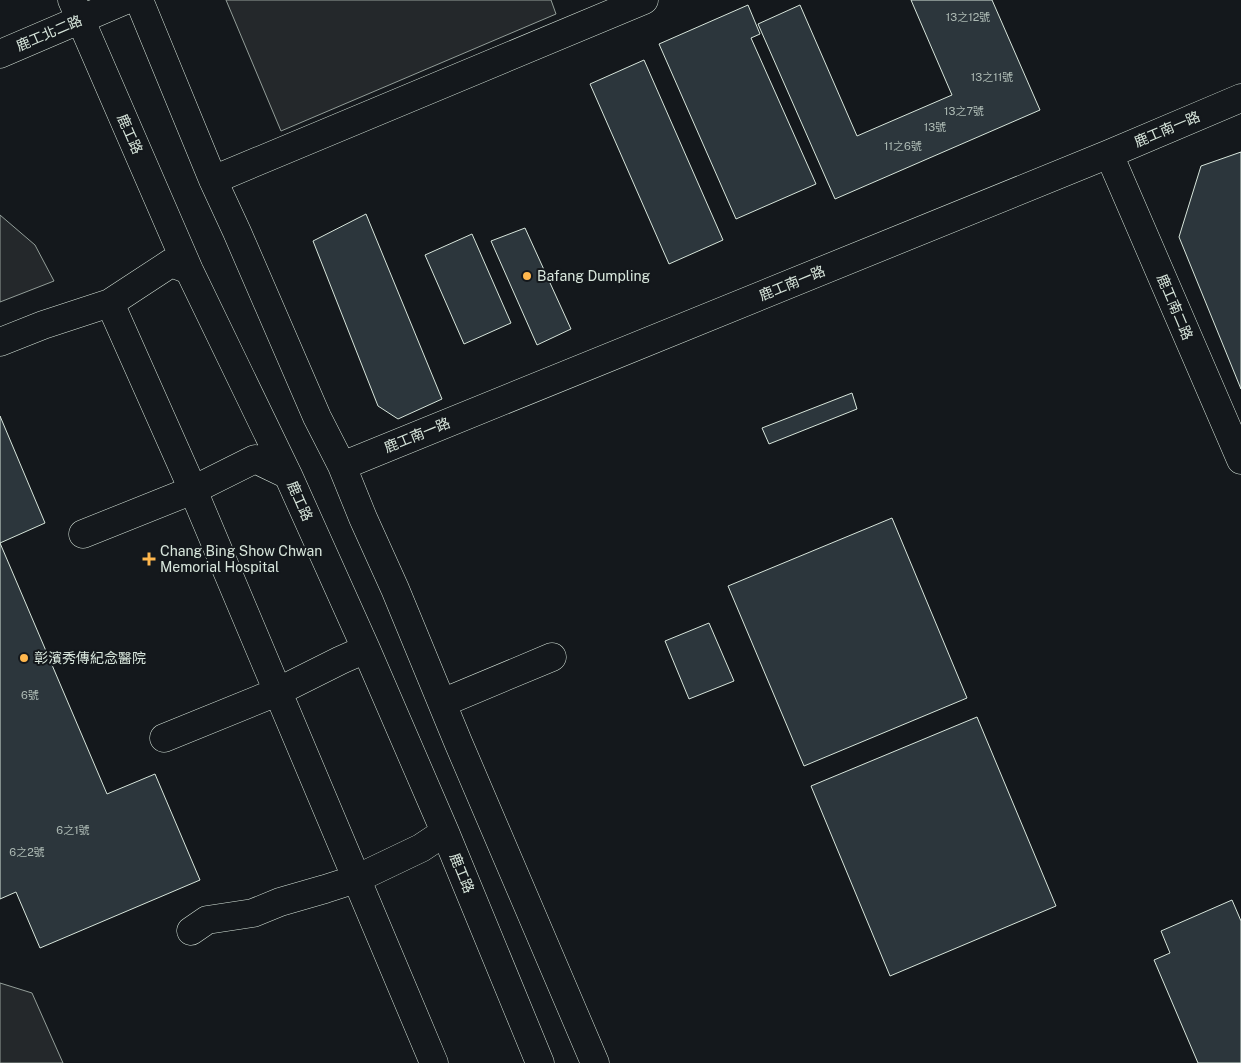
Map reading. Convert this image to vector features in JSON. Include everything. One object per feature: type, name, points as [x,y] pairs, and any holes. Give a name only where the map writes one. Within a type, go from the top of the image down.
[{"type":"street","name":"鹿工北二路","points":[[0,54],[76,10],[126,0]]},
{"type":"street","points":[[139,0],[212,180],[237,232],[317,417],[342,466],[595,1063]]},
{"type":"street","points":[[212,180],[644,0]]},
{"type":"street","name":"鹿工路","points":[[76,10],[189,270],[288,475],[366,649],[445,832],[540,1063]]},
{"type":"street","name":"鹿工南一路","points":[[342,466],[1110,154],[1241,98]]},
{"type":"street","name":"鹿工南二路","points":[[1110,154],[1241,460]]},
{"type":"street","points":[[0,342],[43,325],[110,303],[171,263],[189,270]]},
{"type":"street","points":[[110,303],[193,490],[434,1063]]},
{"type":"street","points":[[83,534],[193,490],[254,458],[288,475]]},
{"type":"street","points":[[164,738],[277,692],[366,649]]},
{"type":"street","points":[[442,704],[552,657]]},
{"type":"street","points":[[191,931],[207,920],[253,913],[280,902],[356,879],[420,848],[445,832]]},
{"type":"shaded area","points":[[226,0],[551,0],[556,14],[281,131]]},
{"type":"shaded area","points":[[0,215],[35,245],[54,281],[0,302]]},
{"type":"shaded area","points":[[0,983],[32,993],[63,1063],[0,1063]]},
{"type":"building","points":[[911,0],[992,0],[1040,110],[835,199],[758,24],[800,5],[857,136],[952,95]]},
{"type":"building","points":[[748,5],[760,34],[751,38],[816,184],[736,219],[659,44]]},
{"type":"building","points":[[644,60],[723,240],[669,264],[590,84]]},
{"type":"building","points":[[1241,152],[1241,389],[1179,237],[1201,166]]},
{"type":"building","points":[[366,214],[442,399],[398,419],[378,406],[313,241]]},
{"type":"building","points":[[525,228],[571,329],[537,345],[491,241]]},
{"type":"building","points":[[472,234],[511,323],[464,344],[425,255]]},
{"type":"building","points":[[852,393],[857,409],[769,444],[762,428]]},
{"type":"building","points":[[0,416],[45,523],[0,543]]},
{"type":"building","points":[[892,518],[967,698],[804,766],[728,586]]},
{"type":"building","name":"彰濱秀傳紀念醫院","points":[[0,543],[107,794],[155,774],[200,880],[40,948],[16,892],[0,899]]},
{"type":"building","points":[[709,623],[734,681],[689,699],[665,641]]},
{"type":"building","points":[[977,717],[1056,906],[890,976],[811,786]]},
{"type":"building","points":[[1232,900],[1241,921],[1241,1063],[1198,1063],[1154,960],[1170,953],[1161,931]]},
{"type":"place","name":"Bafang Dumpling","points":[[527,276]]},
{"type":"place","name":"Chang Bing Show Chwan Memorial Hospital","points":[[149,559]]},
{"type":"place","name":"彰濱秀傳紀念醫院","points":[[24,658]]}]
